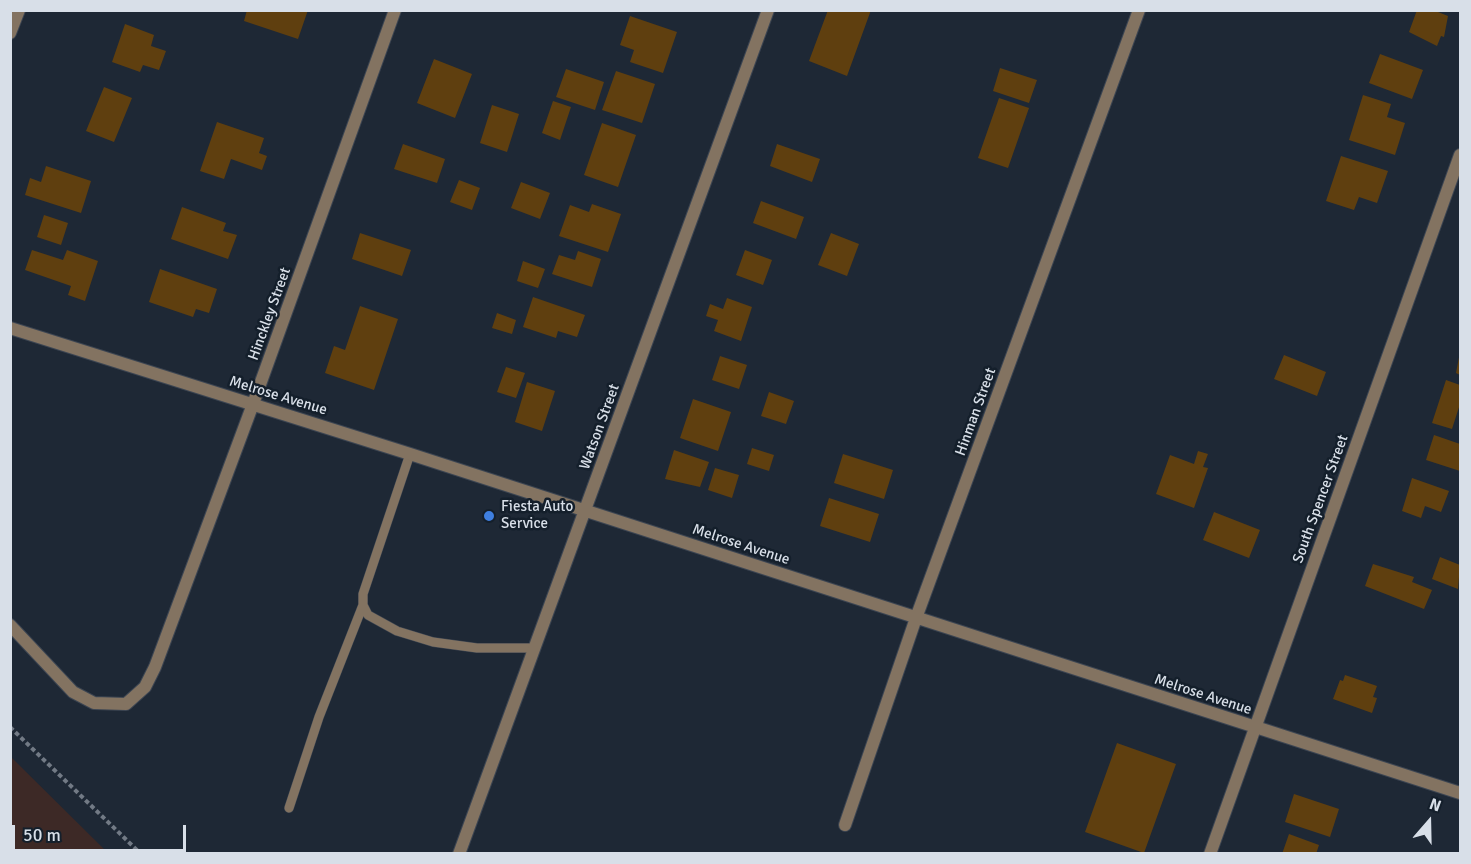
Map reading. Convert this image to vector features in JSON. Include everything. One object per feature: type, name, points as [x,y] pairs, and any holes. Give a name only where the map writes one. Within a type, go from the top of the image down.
[{"type":"street","points":[[10,33],[19,10]]},
{"type":"street","name":"Hinckley Street","points":[[10,625],[73,692],[94,703],[126,704],[145,687],[155,667],[253,404],[395,10]]},
{"type":"street","name":"Watson Street","points":[[459,854],[768,10]]},
{"type":"street","name":"Hinman Street","points":[[845,825],[916,618],[1139,10]]},
{"type":"street","name":"South Spencer Street","points":[[1210,854],[1461,155]]},
{"type":"street","name":"Melrose Avenue","points":[[10,328],[585,510],[1461,793]]},
{"type":"lane","points":[[289,808],[319,717],[363,605],[363,594],[410,454]]},
{"type":"lane","points":[[363,605],[368,615],[397,631],[433,642],[477,648],[535,648]]},
{"type":"path","points":[[10,727],[141,854]]},
{"type":"shaded area","points":[[11,757],[108,853],[11,853]]},
{"type":"building","points":[[247,10],[308,10],[298,39],[244,21]]},
{"type":"building","points":[[828,10],[871,10],[847,76],[809,61]]},
{"type":"building","points":[[1417,10],[1433,10],[1448,16],[1444,37],[1441,36],[1437,46],[1409,32]]},
{"type":"building","points":[[630,16],[677,32],[663,73],[630,62],[634,50],[620,45]]},
{"type":"building","points":[[125,24],[154,35],[151,46],[166,51],[159,70],[143,65],[140,72],[112,62]]},
{"type":"building","points":[[1380,54],[1423,70],[1412,99],[1369,83]]},
{"type":"building","points":[[434,59],[472,74],[455,118],[417,103]]},
{"type":"building","points":[[1000,68],[1037,80],[1029,103],[993,91]]},
{"type":"building","points":[[566,69],[604,82],[595,110],[556,97]]},
{"type":"building","points":[[616,71],[655,84],[642,123],[602,110]]},
{"type":"building","points":[[104,87],[132,98],[114,142],[86,131]]},
{"type":"building","points":[[1363,95],[1391,104],[1387,117],[1405,123],[1395,155],[1349,140]]},
{"type":"building","points":[[999,98],[1029,108],[1008,168],[978,158]]},
{"type":"building","points":[[553,101],[571,107],[560,140],[542,133]]},
{"type":"building","points":[[492,105],[519,114],[507,152],[480,143]]},
{"type":"building","points":[[217,122],[264,138],[259,153],[267,156],[262,170],[231,159],[224,179],[200,171]]},
{"type":"building","points":[[602,123],[636,135],[618,187],[584,175]]},
{"type":"building","points":[[403,144],[445,159],[437,183],[394,169]]},
{"type":"building","points":[[777,144],[820,159],[812,182],[770,166]]},
{"type":"building","points":[[1341,156],[1388,171],[1377,203],[1359,197],[1354,210],[1326,201]]},
{"type":"building","points":[[46,166],[91,181],[81,213],[25,195],[30,178],[41,182]]},
{"type":"building","points":[[459,180],[480,188],[472,210],[450,202]]},
{"type":"building","points":[[521,182],[550,193],[540,219],[511,208]]},
{"type":"building","points":[[761,201],[804,217],[796,239],[753,223]]},
{"type":"building","points":[[592,204],[621,214],[608,252],[559,236],[570,205],[589,212]]},
{"type":"building","points":[[182,207],[226,223],[223,231],[237,235],[228,259],[171,239]]},
{"type":"building","points":[[44,215],[68,223],[61,245],[37,237]]},
{"type":"building","points":[[360,233],[411,250],[402,276],[352,259]]},
{"type":"building","points":[[831,233],[859,244],[847,276],[818,265]]},
{"type":"building","points":[[32,250],[63,260],[67,250],[98,261],[85,301],[68,295],[71,286],[25,270]]},
{"type":"building","points":[[745,250],[772,260],[763,285],[736,275]]},
{"type":"building","points":[[578,251],[601,259],[592,287],[552,274],[559,255],[575,260]]},
{"type":"building","points":[[523,261],[545,269],[538,288],[517,281]]},
{"type":"building","points":[[160,269],[217,289],[209,313],[196,309],[193,317],[149,302]]},
{"type":"building","points":[[533,297],[585,315],[577,337],[558,331],[556,338],[523,327]]},
{"type":"building","points":[[727,298],[752,307],[741,341],[714,331],[718,320],[706,316],[710,304],[723,309]]},
{"type":"building","points":[[360,306],[398,319],[374,390],[325,373],[334,346],[345,350]]},
{"type":"building","points":[[497,313],[516,320],[512,334],[492,328]]},
{"type":"building","points":[[1460,352],[1460,375],[1456,373]]},
{"type":"building","points":[[1284,355],[1326,372],[1317,396],[1274,379]]},
{"type":"building","points":[[720,356],[747,365],[739,389],[712,380]]},
{"type":"building","points":[[506,367],[525,373],[516,398],[497,392]]},
{"type":"building","points":[[1446,380],[1460,385],[1460,404],[1452,429],[1432,423]]},
{"type":"building","points":[[527,382],[555,391],[542,431],[515,422]]},
{"type":"building","points":[[769,392],[794,401],[786,424],[761,416]]},
{"type":"building","points":[[693,399],[731,412],[718,451],[680,438]]},
{"type":"building","points":[[1434,435],[1460,444],[1460,471],[1426,460]]},
{"type":"building","points":[[752,448],[774,455],[769,471],[747,464]]},
{"type":"building","points":[[674,450],[709,462],[700,487],[665,479]]},
{"type":"building","points":[[1198,451],[1208,454],[1203,467],[1208,468],[1194,508],[1156,494],[1170,455],[1194,464]]},
{"type":"building","points":[[843,454],[893,470],[884,499],[834,483]]},
{"type":"building","points":[[715,468],[739,475],[732,498],[708,490]]},
{"type":"building","points":[[1412,478],[1449,491],[1441,512],[1425,506],[1421,518],[1402,511]]},
{"type":"building","points":[[829,498],[879,514],[870,542],[820,526]]},
{"type":"building","points":[[1214,512],[1260,530],[1249,558],[1203,540]]},
{"type":"building","points":[[1440,557],[1460,565],[1458,589],[1432,579]]},
{"type":"building","points":[[1373,564],[1414,577],[1412,582],[1432,590],[1424,609],[1365,586]]},
{"type":"building","points":[[1345,675],[1377,686],[1373,697],[1377,698],[1372,713],[1333,699],[1340,680],[1343,681]]},
{"type":"building","points":[[1117,743],[1176,764],[1144,853],[1085,832]]},
{"type":"building","points":[[1294,794],[1339,809],[1330,837],[1285,822]]},
{"type":"building","points":[[1289,834],[1319,845],[1316,854],[1282,854]]},
{"type":"place","name":"Fiesta Auto Service","points":[[489,516]]}]
